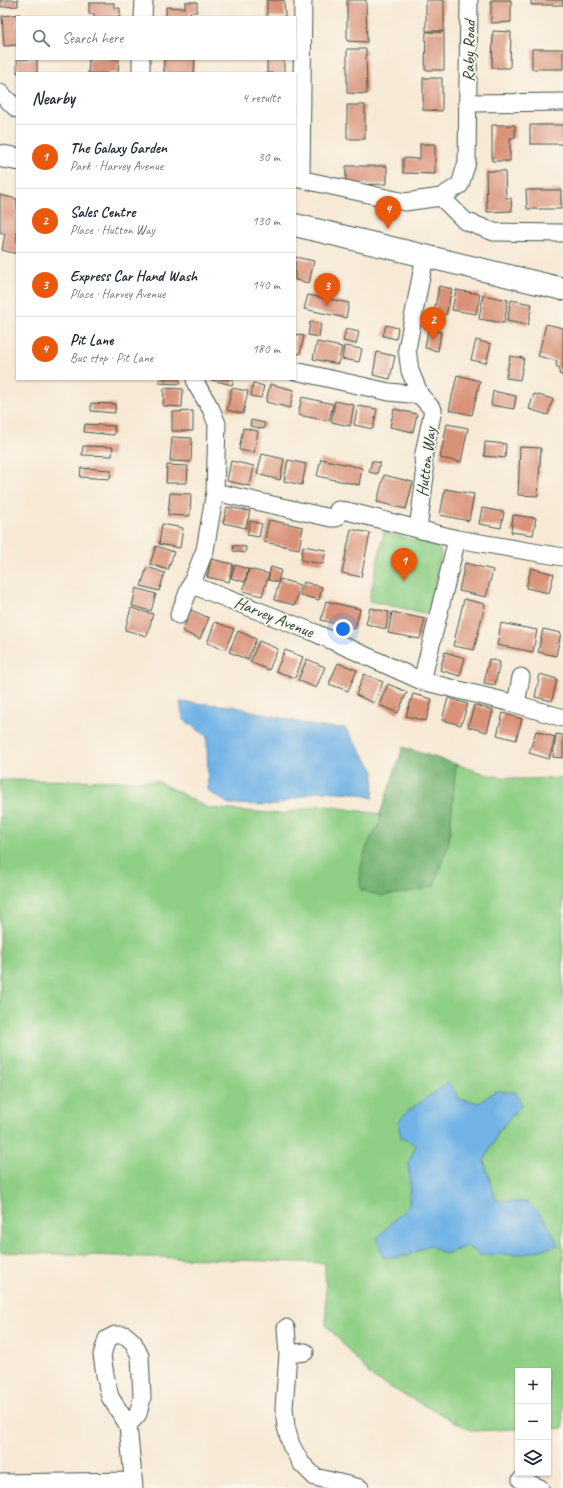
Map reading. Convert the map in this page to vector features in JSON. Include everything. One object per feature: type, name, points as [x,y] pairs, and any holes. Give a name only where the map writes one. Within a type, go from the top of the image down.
[{"type":"street","points":[[143,16],[144,0]]},
{"type":"street","name":"Raby Road","points":[[303,0],[298,178],[405,202],[441,197],[460,185],[467,162],[469,0]]},
{"type":"street","points":[[141,60],[141,72]]},
{"type":"street","points":[[0,93],[16,108]]},
{"type":"street","name":"Raby Road","points":[[468,103],[563,102]]},
{"type":"street","points":[[0,156],[16,160]]},
{"type":"street","points":[[441,197],[465,221],[494,232],[563,233]]},
{"type":"street","points":[[296,226],[563,289]]},
{"type":"street","name":"Hutton Way","points":[[418,528],[425,476],[423,458],[433,410],[420,395],[410,371],[407,349],[425,256]]},
{"type":"street","points":[[296,371],[389,392],[420,395]]},
{"type":"street","points":[[179,615],[205,550],[215,492],[217,424],[212,409],[196,384],[195,380]]},
{"type":"street","points":[[215,492],[331,518],[336,518],[338,510],[347,510],[457,539],[563,557]]},
{"type":"street","points":[[422,681],[457,539]]},
{"type":"street","name":"Harvey Avenue","points":[[192,585],[313,632],[422,681],[516,704],[563,718]]},
{"type":"street","points":[[516,704],[521,678]]},
{"type":"street","points":[[286,1328],[288,1354],[284,1408],[286,1427],[291,1445],[311,1482],[360,1488]]},
{"type":"street","points":[[288,1354],[305,1352]]},
{"type":"street","points":[[0,1482],[133,1484],[128,1425]]},
{"type":"street","points":[[521,1480],[540,1488]]},
{"type":"green space","points":[[384,532],[427,543],[440,548],[441,556],[429,614],[369,601]]},
{"type":"green space","points":[[403,747],[456,764],[449,842],[434,886],[411,892],[381,896],[361,890],[361,866],[369,842],[379,825],[380,814]]},
{"type":"green space","points":[[456,764],[488,775],[517,779],[563,778],[563,1428],[551,1429],[551,1368],[515,1368],[515,1429],[472,1431],[373,1378],[326,1325],[325,1263],[0,1252],[0,780],[157,781],[208,808],[282,814],[320,805],[380,814],[381,820],[369,843],[449,842]],"holes":[[[448,1083],[460,1099],[479,1103],[496,1091],[521,1105],[499,1131],[484,1161],[496,1200],[529,1203],[467,1246],[445,1254],[429,1245],[407,1256],[377,1238],[409,1205],[410,1179],[408,1164],[416,1145],[408,1111]]]},
{"type":"water","points":[[180,702],[232,706],[319,727],[345,728],[374,771],[373,798],[355,793],[318,791],[275,805],[229,804],[208,791],[207,736],[183,719]]},
{"type":"water","points":[[448,1083],[460,1099],[479,1103],[496,1091],[516,1092],[521,1105],[499,1131],[484,1161],[496,1200],[529,1203],[545,1219],[559,1245],[524,1254],[480,1255],[467,1246],[445,1254],[429,1245],[407,1256],[383,1258],[377,1238],[409,1205],[410,1179],[408,1164],[416,1145],[401,1138],[398,1122],[408,1111]]},
{"type":"building","points":[[0,0],[18,0],[18,6],[1,7]]},
{"type":"building","points":[[267,0],[284,0],[285,16],[267,16]]},
{"type":"building","points":[[347,0],[366,0],[367,42],[347,41]]},
{"type":"building","points":[[426,0],[444,0],[444,31],[426,31]]},
{"type":"building","points":[[491,0],[511,0],[511,22],[491,23]]},
{"type":"building","points":[[531,0],[563,0],[563,5],[531,5]]},
{"type":"building","points":[[185,2],[197,2],[197,12],[190,12],[190,16],[166,16],[166,7],[185,8]]},
{"type":"building","points":[[89,3],[114,3],[114,8],[120,8],[120,16],[94,16],[94,14],[89,14]]},
{"type":"building","points":[[20,14],[20,16],[16,16],[16,45],[4,46],[2,16]]},
{"type":"building","points":[[493,31],[511,32],[510,68],[492,68]]},
{"type":"building","points":[[426,32],[444,32],[444,70],[425,70]]},
{"type":"building","points":[[347,49],[366,49],[367,94],[347,93]]},
{"type":"building","points":[[532,49],[563,49],[563,69],[532,69]]},
{"type":"building","points":[[17,60],[37,60],[37,72],[17,72]]},
{"type":"building","points":[[89,60],[119,60],[118,72],[88,72]]},
{"type":"building","points":[[164,60],[195,60],[194,72],[164,72]]},
{"type":"building","points":[[267,60],[284,60],[284,72],[267,72]]},
{"type":"building","points":[[423,78],[442,78],[442,111],[423,110]]},
{"type":"building","points":[[347,105],[365,105],[365,139],[347,139]]},
{"type":"building","points":[[492,125],[515,125],[515,138],[510,138],[510,161],[492,161]]},
{"type":"building","points":[[530,125],[563,125],[563,144],[530,144]]},
{"type":"building","points":[[420,144],[435,144],[435,174],[403,173],[403,158],[420,159]]},
{"type":"building","points":[[346,166],[387,166],[387,184],[346,185]]},
{"type":"building","points":[[486,171],[505,171],[506,198],[511,198],[512,211],[487,212]]},
{"type":"building","points":[[526,190],[561,190],[561,209],[527,209]]},
{"type":"building","points":[[0,195],[16,199],[16,254],[2,250],[5,234],[0,232]]},
{"type":"building","points":[[296,257],[314,261],[309,283],[296,280]]},
{"type":"building","points":[[439,286],[452,289],[446,315],[434,312]]},
{"type":"building","points":[[456,290],[480,294],[476,314],[452,310]]},
{"type":"building","points":[[308,295],[349,303],[346,318],[304,309]]},
{"type":"building","points":[[483,295],[508,300],[504,323],[479,319]]},
{"type":"building","points":[[511,300],[532,304],[528,325],[507,321]]},
{"type":"building","points":[[310,322],[321,324],[319,337],[308,335]]},
{"type":"building","points":[[546,324],[563,328],[563,375],[559,374],[560,368],[556,366],[557,361],[538,356]]},
{"type":"building","points":[[386,325],[398,328],[396,339],[383,336]]},
{"type":"building","points":[[346,329],[359,332],[356,344],[343,341]]},
{"type":"building","points":[[428,329],[441,332],[438,351],[425,348]]},
{"type":"building","points":[[296,334],[304,336],[300,354],[296,353]]},
{"type":"building","points":[[476,340],[491,344],[486,363],[471,360]]},
{"type":"building","points":[[317,342],[342,347],[338,364],[313,359]]},
{"type":"building","points":[[344,346],[362,349],[359,362],[342,359]]},
{"type":"building","points":[[377,352],[395,356],[390,379],[373,375]]},
{"type":"building","points":[[510,356],[524,358],[520,380],[506,378]]},
{"type":"building","points":[[457,375],[480,381],[472,415],[449,410]]},
{"type":"building","points":[[159,380],[180,380],[180,384],[159,383]]},
{"type":"building","points":[[211,380],[234,380],[232,385]]},
{"type":"building","points":[[253,383],[264,386],[261,398],[251,396]]},
{"type":"building","points":[[270,384],[294,390],[290,408],[266,402]]},
{"type":"building","points":[[164,388],[183,389],[182,407],[163,406]]},
{"type":"building","points":[[232,388],[248,391],[243,414],[227,410]]},
{"type":"building","points":[[493,391],[516,396],[514,409],[491,405]]},
{"type":"building","points":[[534,394],[553,399],[548,415],[529,409]]},
{"type":"building","points":[[302,397],[333,404],[329,421],[298,415]]},
{"type":"building","points":[[335,401],[354,405],[350,426],[331,422]]},
{"type":"building","points":[[91,403],[115,404],[115,413],[91,411]]},
{"type":"building","points":[[358,406],[377,409],[373,429],[354,425]]},
{"type":"building","points":[[394,409],[417,414],[413,432],[390,427]]},
{"type":"building","points":[[193,411],[193,431],[172,431],[172,412]]},
{"type":"building","points":[[251,420],[265,423],[264,429],[250,426]]},
{"type":"building","points":[[85,424],[115,426],[114,435],[84,432]]},
{"type":"building","points":[[447,424],[468,428],[461,462],[440,458]]},
{"type":"building","points":[[243,428],[258,431],[254,453],[239,450]]},
{"type":"building","points":[[172,437],[192,438],[191,462],[170,461]]},
{"type":"building","points":[[485,442],[506,444],[505,458],[484,456]]},
{"type":"building","points":[[83,446],[113,447],[112,456],[82,455]]},
{"type":"building","points":[[520,447],[541,448],[538,496],[518,495]]},
{"type":"building","points":[[262,454],[284,459],[280,480],[257,474]]},
{"type":"building","points":[[321,459],[362,468],[359,485],[317,476]]},
{"type":"building","points":[[288,460],[306,464],[302,485],[284,481]]},
{"type":"building","points":[[231,461],[254,466],[250,486],[227,481]]},
{"type":"building","points":[[372,461],[380,463],[377,474],[369,472]]},
{"type":"building","points":[[167,465],[188,466],[187,483],[166,483]]},
{"type":"building","points":[[81,468],[111,470],[110,479],[80,477]]},
{"type":"building","points":[[384,475],[413,482],[406,509],[377,502]]},
{"type":"building","points":[[445,489],[474,494],[469,521],[440,515]]},
{"type":"building","points":[[170,493],[191,494],[190,516],[168,515]]},
{"type":"building","points":[[227,507],[250,511],[246,528],[223,523]]},
{"type":"building","points":[[482,508],[504,512],[501,528],[479,524]]},
{"type":"building","points":[[513,515],[536,518],[533,535],[511,532]]},
{"type":"building","points":[[269,520],[303,527],[299,549],[264,542]]},
{"type":"building","points":[[250,521],[262,524],[259,537],[247,535]]},
{"type":"building","points":[[162,524],[183,528],[180,548],[159,544]]},
{"type":"building","points":[[351,529],[370,533],[361,577],[342,573]]},
{"type":"building","points":[[234,545],[246,547],[245,553],[233,551]]},
{"type":"building","points":[[156,546],[174,552],[168,570],[150,564]]},
{"type":"building","points":[[303,546],[326,550],[323,564],[301,560]]},
{"type":"building","points":[[211,559],[233,564],[229,582],[207,577]]},
{"type":"building","points":[[465,563],[493,570],[486,597],[459,591]]},
{"type":"building","points":[[235,565],[248,569],[245,582],[231,578]]},
{"type":"building","points":[[147,567],[165,573],[159,591],[141,586]]},
{"type":"building","points":[[271,567],[281,570],[278,582],[268,580]]},
{"type":"building","points":[[531,568],[554,574],[549,593],[526,588]]},
{"type":"building","points":[[249,569],[269,574],[262,596],[243,591]]},
{"type":"building","points":[[280,579],[300,585],[295,605],[274,600]]},
{"type":"building","points":[[304,582],[322,587],[319,600],[300,595]]},
{"type":"building","points":[[136,588],[156,594],[151,611],[132,606]]},
{"type":"building","points":[[464,599],[485,604],[474,650],[453,646]]},
{"type":"building","points":[[326,601],[360,609],[355,629],[321,620]]},
{"type":"building","points":[[131,608],[153,614],[147,636],[125,630]]},
{"type":"building","points":[[370,608],[389,612],[386,629],[366,624]]},
{"type":"building","points":[[191,610],[209,618],[200,639],[182,631]]},
{"type":"building","points":[[392,612],[425,619],[420,639],[388,633]]},
{"type":"building","points":[[215,622],[234,629],[225,650],[207,643]]},
{"type":"building","points":[[501,623],[537,630],[533,652],[497,645]]},
{"type":"building","points":[[543,629],[561,633],[556,656],[538,652]]},
{"type":"building","points":[[238,631],[256,639],[248,660],[229,652]]},
{"type":"building","points":[[259,641],[278,649],[269,670],[250,662]]},
{"type":"building","points":[[285,650],[303,657],[295,678],[276,671]]},
{"type":"building","points":[[445,652],[465,658],[460,676],[440,670]]},
{"type":"building","points":[[307,659],[325,667],[316,688],[298,680]]},
{"type":"building","points":[[489,659],[500,662],[495,685],[484,683]]},
{"type":"building","points":[[338,663],[357,670],[348,691],[329,684]]},
{"type":"building","points":[[364,674],[383,682],[374,703],[356,695]]},
{"type":"building","points":[[540,674],[557,679],[552,701],[535,697]]},
{"type":"building","points":[[388,684],[407,692],[398,713],[379,705]]},
{"type":"building","points":[[413,694],[432,699],[426,721],[406,716]]},
{"type":"building","points":[[448,698],[468,704],[461,725],[442,720]]},
{"type":"building","points":[[474,705],[493,710],[487,732],[468,727]]},
{"type":"building","points":[[503,713],[522,719],[516,740],[497,735]]},
{"type":"building","points":[[536,731],[555,737],[549,759],[529,753]]},
{"type":"building","points":[[556,734],[563,735],[563,758],[553,757]]},
{"type":"place","name":"Pit Lane","points":[[388,229]]},
{"type":"place","name":"Express Car Hand Wash","points":[[327,306]]},
{"type":"place","name":"Sales Centre","points":[[433,340]]},
{"type":"place","name":"The Galaxy Garden","points":[[404,581]]}]
